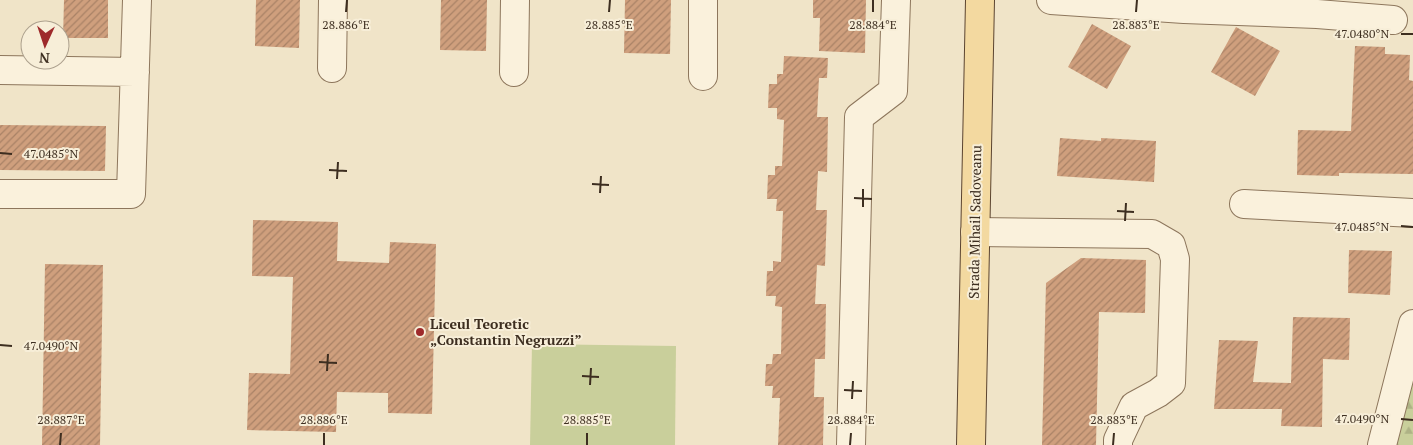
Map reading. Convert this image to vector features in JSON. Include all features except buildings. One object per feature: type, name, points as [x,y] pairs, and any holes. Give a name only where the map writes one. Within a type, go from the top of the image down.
[{"type":"main road","name":"Strada Mihail Sadoveanu","points":[[971,445],[980,0]]},
{"type":"street","points":[[0,194],[131,194],[137,0]]},
{"type":"street","points":[[332,68],[333,0]]},
{"type":"street","points":[[514,72],[515,0]]},
{"type":"street","points":[[703,0],[703,76]]},
{"type":"street","points":[[851,445],[859,117],[893,91],[896,0]]},
{"type":"street","points":[[1051,0],[1184,9],[1317,14],[1393,20]]},
{"type":"street","points":[[0,70],[135,72]]},
{"type":"street","points":[[1244,204],[1413,213]]},
{"type":"street","points":[[975,232],[1152,234],[1171,245],[1175,259],[1171,382],[1158,393],[1134,406],[1118,440],[1118,445]]},
{"type":"street","points":[[1382,445],[1413,324]]},
{"type":"green space","points":[[532,344],[676,346],[675,445],[530,445]]},
{"type":"green space","points":[[1413,368],[1413,445],[1394,445]]},
{"type":"place","name":"Liceul Teoretic „Constantin Negruzzi”","points":[[420,332]]}]
